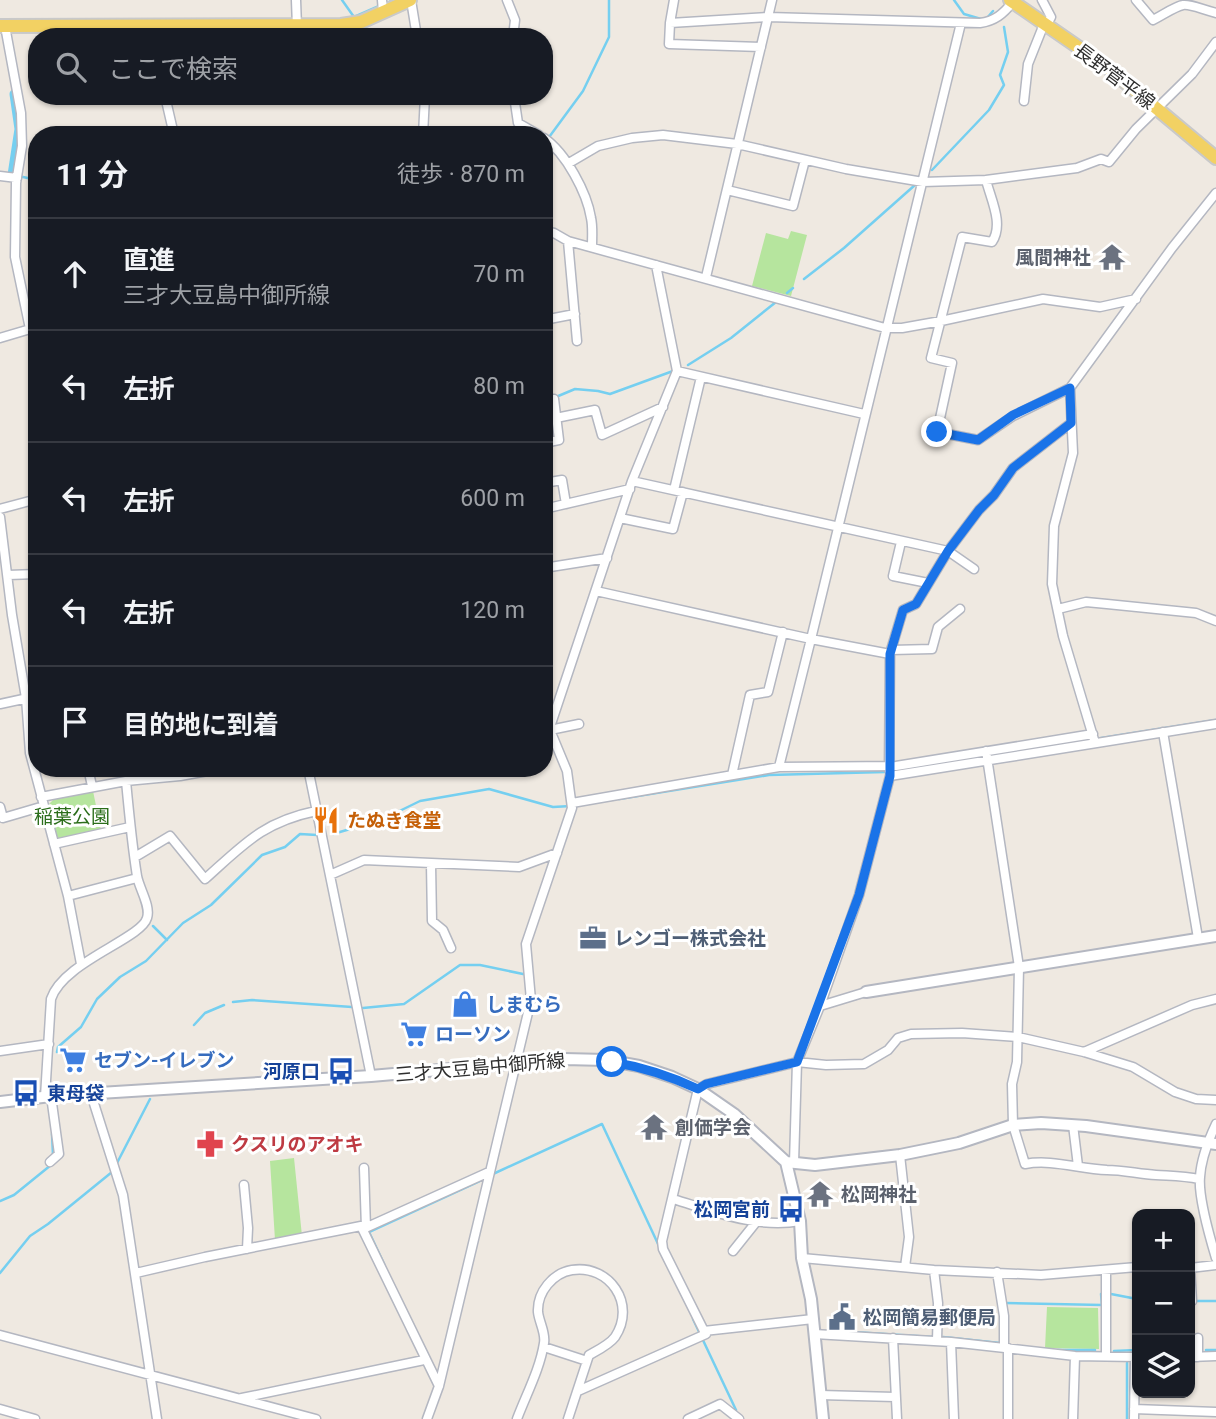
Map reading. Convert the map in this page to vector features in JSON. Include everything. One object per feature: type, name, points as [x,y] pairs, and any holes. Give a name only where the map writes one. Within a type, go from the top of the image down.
[{"type":"main road","points":[[237,28],[361,22],[382,6],[411,0]]},
{"type":"main road","name":"長野菅平線","points":[[1012,1],[1107,67],[1216,158]]},
{"type":"main road","points":[[3,26],[61,28]]},
{"type":"main road","points":[[866,992],[1216,936]]},
{"type":"main road","name":"三才大豆島中御所線","points":[[0,1102],[372,1076],[564,1059],[606,1060],[639,1066],[698,1089],[734,1114],[790,1162]]},
{"type":"main road","points":[[823,1419],[813,1319],[790,1162],[815,1165],[900,1155],[959,1143],[1013,1125],[1041,1123],[1212,1144]]},
{"type":"street","points":[[296,0],[297,26]]},
{"type":"street","points":[[411,0],[416,28]]},
{"type":"street","points":[[507,0],[515,20],[514,28]]},
{"type":"street","points":[[674,0],[669,44],[761,47]]},
{"type":"street","points":[[706,277],[772,0]]},
{"type":"street","points":[[1024,101],[1028,64],[1051,17],[1042,0]]},
{"type":"street","points":[[1136,0],[1153,20],[1175,2],[1187,0],[1216,13]]},
{"type":"street","points":[[670,23],[768,17],[961,23],[992,21],[1003,13],[1012,1]]},
{"type":"street","points":[[779,767],[961,23]]},
{"type":"street","points":[[3,26],[21,113],[22,146],[17,178],[15,257],[28,308]]},
{"type":"street","points":[[569,163],[598,146],[632,138],[663,135],[737,144],[846,169],[923,182],[986,180],[1077,168],[1101,159],[1109,162],[1192,74],[1216,42]]},
{"type":"street","points":[[167,105],[172,126]]},
{"type":"street","points":[[423,126],[425,105]]},
{"type":"street","points":[[515,105],[517,126]]},
{"type":"street","points":[[518,123],[523,126]]},
{"type":"street","points":[[553,146],[569,163],[591,216],[592,246]]},
{"type":"street","points":[[727,190],[793,206],[805,160]]},
{"type":"street","points":[[0,176],[17,178]]},
{"type":"street","points":[[986,180],[998,224],[996,235],[992,242],[962,237],[931,358],[952,363],[937,432],[978,440],[1013,415],[1070,388],[1172,248],[1216,193]]},
{"type":"street","points":[[553,233],[568,241],[885,328],[902,328],[941,321],[1043,299],[1100,307],[1136,299]]},
{"type":"street","points":[[568,241],[577,341]]},
{"type":"street","points":[[553,705],[596,592],[631,485],[677,371],[656,264]]},
{"type":"street","points":[[553,318],[575,314]]},
{"type":"street","points":[[0,338],[28,330]]},
{"type":"street","points":[[677,371],[864,414]]},
{"type":"street","points":[[620,518],[673,529],[701,377]]},
{"type":"street","points":[[1070,388],[1073,453],[1054,526],[1052,584],[1063,636],[1094,739]]},
{"type":"street","points":[[553,441],[559,440],[554,399]]},
{"type":"street","points":[[556,418],[595,410],[602,435],[663,407]]},
{"type":"street","points":[[790,1162],[797,1062],[859,895],[889,772],[891,652],[903,610],[916,604],[948,551],[1013,468],[1071,423]]},
{"type":"street","points":[[553,482],[562,480],[566,504]]},
{"type":"street","points":[[553,507],[631,485],[678,491],[948,551],[974,569]]},
{"type":"street","points":[[0,509],[28,501]]},
{"type":"street","points":[[0,517],[2,549],[8,575],[28,726]]},
{"type":"street","points":[[901,542],[893,576],[928,583]]},
{"type":"street","points":[[553,567],[607,558]]},
{"type":"street","points":[[8,575],[28,574]]},
{"type":"street","points":[[596,592],[811,639],[891,652],[932,649],[938,627],[960,609]]},
{"type":"street","points":[[1058,609],[1086,603],[1107,604],[1196,613],[1216,621]]},
{"type":"street","points":[[732,775],[750,695],[768,692],[783,632]]},
{"type":"street","points":[[0,704],[26,698]]},
{"type":"street","points":[[553,729],[579,724]]},
{"type":"street","points":[[572,806],[779,767],[889,772],[1094,739],[1216,724]]},
{"type":"street","points":[[1163,732],[1198,939]]},
{"type":"street","points":[[427,1419],[439,1386],[531,1000],[526,944],[572,806],[567,771],[553,737]]},
{"type":"street","points":[[987,756],[1019,967],[1017,1062],[1012,1084],[1013,1125],[1025,1164],[1038,1162],[1107,1170],[1120,1169],[1199,1179]]},
{"type":"street","points":[[36,777],[68,896],[81,964]]},
{"type":"street","points":[[90,777],[92,786]]},
{"type":"street","points":[[41,797],[92,786],[166,777]]},
{"type":"street","points":[[310,777],[372,1076]]},
{"type":"street","points":[[53,1160],[59,1154],[48,1097],[51,999],[54,991],[81,964],[147,920],[148,914],[137,878],[126,781]]},
{"type":"street","points":[[0,807],[1,819],[44,806]]},
{"type":"street","points":[[135,857],[170,836],[205,879],[251,837],[289,817],[316,811]]},
{"type":"street","points":[[54,844],[130,827]]},
{"type":"street","points":[[330,875],[364,860],[519,867],[557,853]]},
{"type":"street","points":[[431,864],[432,921],[443,930],[451,948]]},
{"type":"street","points":[[68,896],[137,878]]},
{"type":"street","points":[[820,1006],[866,992]]},
{"type":"street","points":[[1084,1052],[1192,1005],[1216,999]]},
{"type":"street","points":[[578,1391],[706,1334],[663,1249],[662,1241],[698,1089],[706,1084],[797,1062],[827,1065],[864,1064],[888,1050],[898,1038],[911,1034],[962,1033],[1018,1037],[1084,1052],[1133,1067],[1175,1092],[1216,1100]]},
{"type":"street","points":[[0,1051],[49,1044]]},
{"type":"street","points":[[91,1094],[123,1195],[157,1419]]},
{"type":"street","points":[[1216,1124],[1199,1179],[1216,1258]]},
{"type":"street","points":[[1073,1125],[1077,1166]]},
{"type":"street","points":[[900,1155],[909,1237],[905,1267]]},
{"type":"street","points":[[364,1168],[365,1228],[424,1360],[439,1386]]},
{"type":"street","points":[[136,1273],[361,1226],[365,1228],[489,1172]]},
{"type":"street","points":[[244,1185],[247,1249]]},
{"type":"street","points":[[673,1199],[757,1221],[800,1221]]},
{"type":"street","points":[[733,1251],[757,1221]]},
{"type":"street","points":[[802,1258],[1041,1275],[1132,1267]]},
{"type":"street","points":[[1195,1267],[1216,1265]]},
{"type":"street","points":[[517,1419],[544,1347],[545,1339],[538,1310],[545,1288],[553,1278],[563,1272],[587,1269],[610,1279],[622,1301],[623,1315],[615,1337],[589,1355],[568,1419]]},
{"type":"street","points":[[934,1269],[938,1303],[937,1341]]},
{"type":"street","points":[[1106,1269],[1106,1356]]},
{"type":"street","points":[[997,1272],[1004,1316],[1008,1419]]},
{"type":"street","points":[[704,1331],[813,1319]]},
{"type":"street","points":[[814,1334],[951,1342],[1075,1356],[1132,1357]]},
{"type":"street","points":[[0,1335],[316,1419]]},
{"type":"street","points":[[893,1338],[897,1419]]},
{"type":"street","points":[[1195,1352],[1198,1338]]},
{"type":"street","points":[[951,1342],[954,1419]]},
{"type":"street","points":[[544,1347],[587,1361]]},
{"type":"street","points":[[1073,1419],[1075,1356]]},
{"type":"street","points":[[1195,1357],[1216,1356]]},
{"type":"street","points":[[239,1399],[424,1360]]},
{"type":"street","points":[[820,1395],[895,1397]]},
{"type":"street","points":[[1134,1398],[1134,1419]]},
{"type":"street","points":[[688,1419],[720,1404],[739,1419]]},
{"type":"street","points":[[0,1409],[35,1419]]},
{"type":"street","points":[[1134,1409],[1216,1412]]},
{"type":"green space","points":[[791,231],[807,235],[791,296],[752,286],[766,233],[788,239]]},
{"type":"green space","name":"稲葉公園","points":[[93,791],[101,830],[58,840],[47,806],[53,800]]},
{"type":"green space","points":[[294,1158],[302,1236],[275,1240],[270,1161]]},
{"type":"green space","points":[[1047,1307],[1098,1308],[1099,1349],[1045,1348]]},
{"type":"waterway","points":[[342,0],[354,17],[379,6]]},
{"type":"waterway","points":[[387,3],[393,0]]},
{"type":"waterway","points":[[553,132],[583,91],[609,37],[609,0]]},
{"type":"waterway","points":[[954,0],[964,14],[981,19]]},
{"type":"waterway","points":[[987,18],[993,11]]},
{"type":"waterway","points":[[932,170],[989,110],[1004,85],[1000,75],[1008,52],[1004,27]]},
{"type":"waterway","points":[[12,175],[19,129],[14,94]]},
{"type":"waterway","points":[[23,177],[28,178]]},
{"type":"waterway","points":[[804,279],[844,248],[915,185]]},
{"type":"waterway","points":[[787,293],[793,288]]},
{"type":"waterway","points":[[688,365],[731,338],[776,302]]},
{"type":"waterway","points":[[553,398],[575,389],[610,394],[673,371]]},
{"type":"waterway","points":[[619,799],[769,775],[885,772],[1216,720]]},
{"type":"waterway","points":[[333,834],[381,820],[420,801],[489,789],[553,807],[571,806]]},
{"type":"waterway","points":[[57,1052],[58,1047],[81,1027],[97,999],[120,977],[146,961],[183,923],[211,905],[262,855],[285,847],[300,834],[317,835]]},
{"type":"waterway","points":[[153,926],[167,940]]},
{"type":"waterway","points":[[363,1008],[404,1004],[460,965],[480,965],[523,974]]},
{"type":"waterway","points":[[233,1002],[252,1000],[352,1007]]},
{"type":"waterway","points":[[194,1025],[205,1013],[224,1005]]},
{"type":"waterway","points":[[116,1165],[150,1099]]},
{"type":"waterway","points":[[493,1174],[602,1124],[659,1246]]},
{"type":"waterway","points":[[52,1134],[53,1155]]},
{"type":"waterway","points":[[0,1201],[14,1195],[51,1165]]},
{"type":"waterway","points":[[0,1273],[30,1236],[112,1172]]},
{"type":"waterway","points":[[384,1264],[369,1232],[484,1179]]},
{"type":"waterway","points":[[1005,1303],[1102,1305],[1101,1294]]},
{"type":"waterway","points":[[1111,1294],[1132,1298]]},
{"type":"waterway","points":[[1196,1301],[1216,1301]]},
{"type":"waterway","points":[[693,1319],[736,1410]]},
{"type":"waterway","points":[[853,1332],[932,1337]]},
{"type":"waterway","points":[[943,1337],[1000,1343]]},
{"type":"waterway","points":[[1058,1350],[1095,1350]]},
{"type":"waterway","points":[[1114,1351],[1132,1350]]},
{"type":"waterway","points":[[1206,1350],[1216,1350]]},
{"type":"waterway","points":[[1127,1363],[1127,1419]]},
{"type":"place","name":"風間神社","points":[[1112,257]]},
{"type":"place","name":"たぬき食堂","points":[[326,820]]},
{"type":"place","name":"レンゴー株式会社","points":[[593,938]]},
{"type":"place","name":"しまむら","points":[[465,1004]]},
{"type":"place","name":"ローソン","points":[[414,1034]]},
{"type":"place","name":"セブン-イレブン","points":[[73,1060]]},
{"type":"place","name":"河原口","points":[[341,1071]]},
{"type":"place","name":"東母袋","points":[[26,1093]]},
{"type":"place","name":"創価学会","points":[[654,1127]]},
{"type":"place","name":"クスリのアオキ","points":[[210,1144]]},
{"type":"place","name":"松岡神社","points":[[820,1194]]},
{"type":"place","name":"松岡宮前","points":[[791,1209]]},
{"type":"place","name":"松岡簡易郵便局","points":[[842,1317]]},
{"type":"route","points":[[612,1062],[639,1066],[698,1089],[706,1084],[797,1062],[859,895],[890,776],[890,654],[903,610],[916,604],[948,551],[1013,468],[1071,423],[1070,388],[1013,415],[978,440],[937,432]]}]
